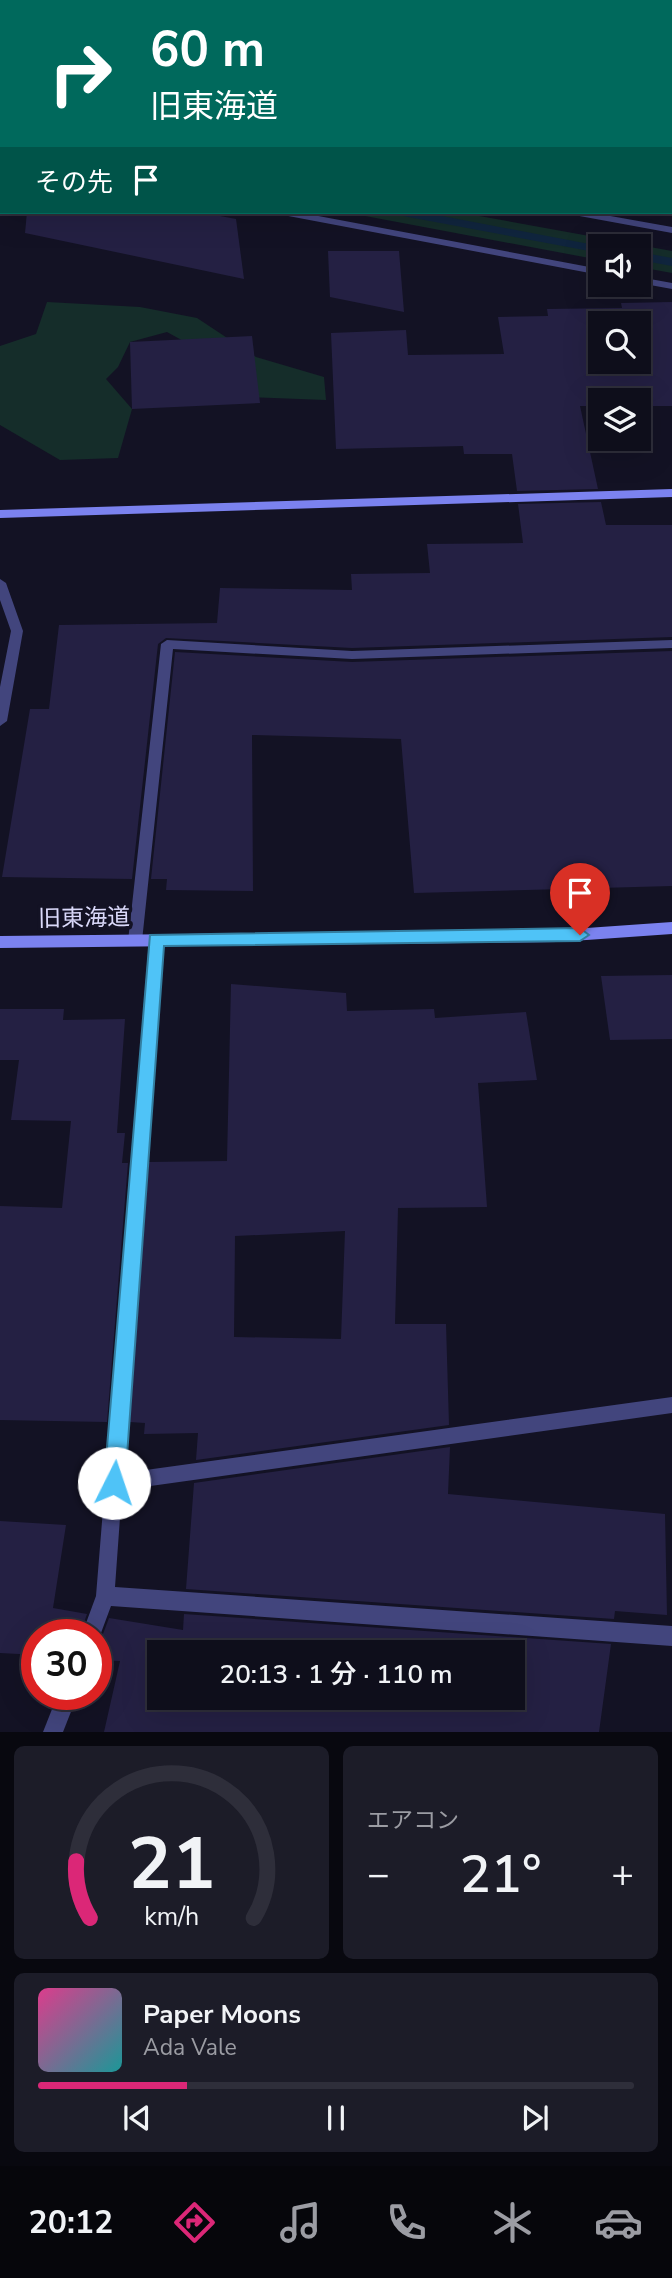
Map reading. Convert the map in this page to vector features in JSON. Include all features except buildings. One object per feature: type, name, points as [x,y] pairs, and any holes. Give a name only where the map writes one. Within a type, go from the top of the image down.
[{"type":"street","points":[[294,214],[588,270]]},
{"type":"street","points":[[585,214],[672,230]]},
{"type":"street","points":[[651,282],[672,286]]},
{"type":"street","points":[[0,513],[672,493]]},
{"type":"street","points":[[0,583],[16,631],[0,721]]},
{"type":"street","points":[[135,941],[167,644],[352,655],[672,644]]},
{"type":"street","name":"旧東海道","points":[[0,942],[558,936],[672,928]]},
{"type":"street","points":[[96,1619],[105,1596],[156,940]]},
{"type":"street","points":[[114,1483],[672,1405]]},
{"type":"street","points":[[105,1596],[672,1636]]},
{"type":"street","points":[[53,1732],[62,1710]]},
{"type":"green space","points":[[355,214],[468,214],[588,236],[588,258]]},
{"type":"green space","points":[[651,247],[672,251],[672,273],[651,269]]},
{"type":"green space","points":[[47,302],[140,307],[197,318],[256,357],[324,377],[326,400],[250,397],[207,354],[167,332],[130,342],[118,367],[106,379],[132,409],[118,458],[60,460],[0,425],[0,346],[36,334]]},
{"type":"waterway","points":[[414,214],[588,247]]},
{"type":"waterway","points":[[651,258],[672,262]]},
{"type":"route","points":[[114,1483],[156,940],[580,935]]}]
